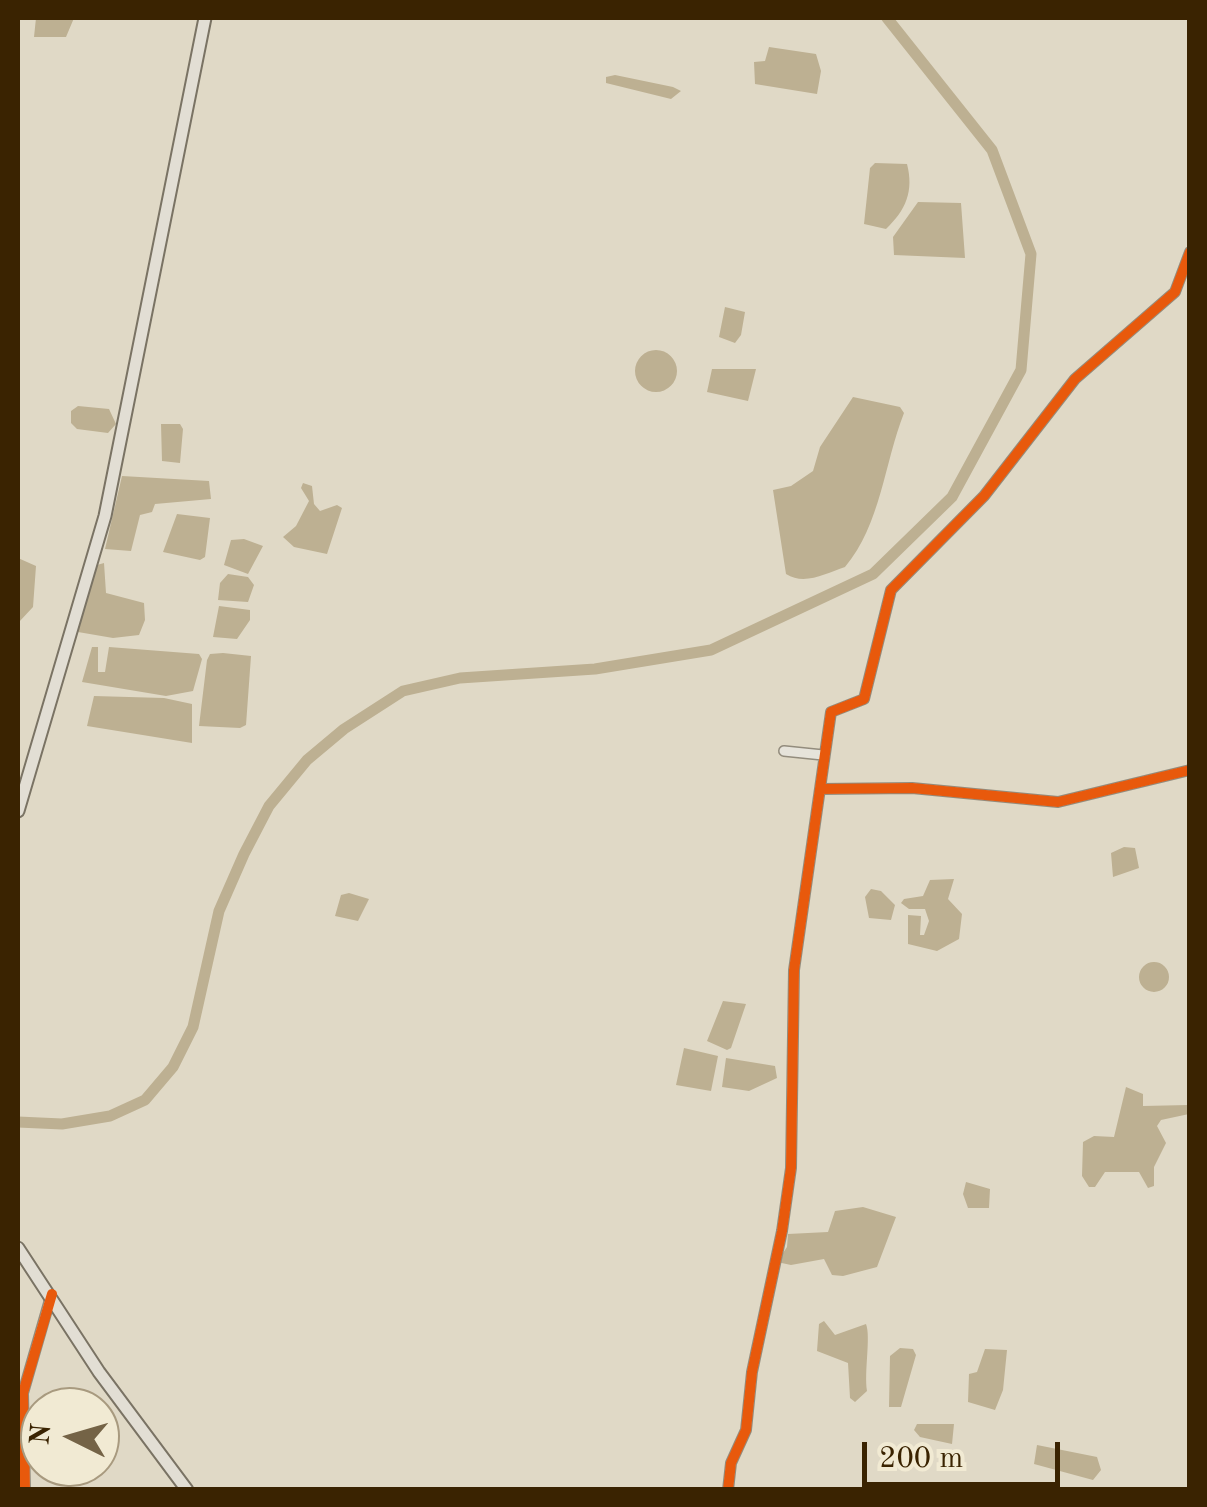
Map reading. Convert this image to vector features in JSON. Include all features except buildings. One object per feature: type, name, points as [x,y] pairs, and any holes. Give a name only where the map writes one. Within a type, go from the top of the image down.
[{"type":"main road","points":[[18,811],[105,516],[205,18]]},
{"type":"main road","points":[[18,1248],[52,1294],[99,1372],[187,1490]]},
{"type":"street","points":[[728,1490],[731,1463],[746,1430],[752,1372],[789,1184],[794,1113],[794,970],[831,712],[864,699],[891,590],[984,496],[1076,378],[1175,292],[1190,252]]},
{"type":"street","points":[[784,751],[823,755]]},
{"type":"street","points":[[820,790],[912,788],[1058,802],[1190,770]]},
{"type":"street","points":[[25,1490],[23,1394],[52,1294]]},
{"type":"shaded area","points":[[36,18],[74,18],[66,37],[34,37]]},
{"type":"shaded area","points":[[769,47],[816,54],[821,71],[817,94],[755,84],[754,62],[765,61]]},
{"type":"shaded area","points":[[615,75],[681,91],[671,99],[606,83],[606,77]]},
{"type":"shaded area","points":[[875,163],[907,164],[909,174],[907,200],[886,229],[864,224],[870,168]]},
{"type":"shaded area","points":[[918,202],[961,203],[965,258],[894,255],[893,237]]},
{"type":"shaded area","points":[[725,307],[745,312],[741,335],[735,343],[719,337]]},
{"type":"shaded area","points":[[656,350],[671,356],[677,371],[671,386],[656,392],[641,386],[635,371],[641,356]]},
{"type":"shaded area","points":[[712,369],[756,369],[748,401],[707,392]]},
{"type":"shaded area","points":[[853,397],[900,407],[904,413],[874,513],[845,567],[816,577],[793,577],[786,574],[773,490],[791,486],[813,471],[820,447]]},
{"type":"shaded area","points":[[78,406],[109,409],[116,424],[108,433],[77,429],[71,423],[71,411]]},
{"type":"shaded area","points":[[161,424],[180,424],[183,429],[180,463],[162,461]]},
{"type":"shaded area","points":[[122,476],[209,481],[211,499],[155,504],[152,512],[140,515],[131,551],[105,549]]},
{"type":"shaded area","points":[[303,483],[312,486],[314,504],[320,511],[337,505],[342,508],[327,554],[294,547],[283,537],[296,526],[309,501],[301,488]]},
{"type":"shaded area","points":[[177,514],[210,518],[205,557],[200,560],[163,552]]},
{"type":"shaded area","points":[[244,539],[263,546],[248,574],[224,565],[231,540]]},
{"type":"shaded area","points":[[18,558],[36,566],[33,607],[19,622]]},
{"type":"shaded area","points":[[104,563],[106,593],[144,603],[145,620],[139,635],[113,638],[78,632],[97,565]]},
{"type":"shaded area","points":[[228,574],[248,577],[254,585],[248,602],[218,600],[220,583]]},
{"type":"shaded area","points":[[219,606],[250,610],[250,620],[237,639],[213,637]]},
{"type":"shaded area","points":[[92,647],[98,647],[98,672],[105,672],[109,647],[199,654],[202,659],[193,691],[166,696],[82,682]]},
{"type":"shaded area","points":[[210,654],[251,656],[246,725],[240,728],[199,726],[207,660]]},
{"type":"shaded area","points":[[94,696],[164,698],[192,704],[192,743],[87,726]]},
{"type":"shaded area","points":[[1124,847],[1135,848],[1139,868],[1113,877],[1111,853]]},
{"type":"shaded area","points":[[954,879],[948,899],[962,914],[959,939],[937,951],[908,944],[908,915],[921,916],[920,935],[924,935],[929,921],[925,909],[909,909],[901,903],[923,896],[930,880]]},
{"type":"shaded area","points":[[871,889],[881,891],[895,905],[891,920],[869,918],[865,897]]},
{"type":"shaded area","points":[[349,893],[369,899],[358,921],[335,916],[341,895]]},
{"type":"shaded area","points":[[1154,962],[1164,967],[1169,977],[1164,987],[1154,992],[1144,987],[1139,977],[1144,967]]},
{"type":"shaded area","points":[[723,1001],[746,1004],[727,1050],[707,1041]]},
{"type":"shaded area","points":[[684,1048],[718,1056],[711,1091],[676,1085]]},
{"type":"shaded area","points":[[726,1058],[775,1066],[777,1078],[749,1091],[722,1087]]},
{"type":"shaded area","points":[[1126,1087],[1143,1094],[1143,1106],[1188,1105],[1189,1114],[1161,1120],[1157,1126],[1166,1143],[1154,1167],[1154,1186],[1148,1188],[1139,1172],[1105,1172],[1095,1187],[1089,1187],[1082,1176],[1083,1142],[1094,1136],[1114,1137]]},
{"type":"shaded area","points":[[966,1182],[990,1189],[989,1208],[968,1208],[963,1194]]},
{"type":"shaded area","points":[[863,1207],[896,1217],[877,1267],[843,1276],[832,1275],[824,1259],[791,1265],[777,1262],[787,1247],[788,1234],[828,1232],[835,1211]]},
{"type":"shaded area","points":[[824,1321],[835,1335],[866,1324],[867,1391],[855,1402],[850,1398],[848,1363],[817,1351],[819,1324]]},
{"type":"shaded area","points":[[900,1348],[913,1349],[916,1355],[901,1407],[889,1407],[890,1356]]},
{"type":"shaded area","points":[[985,1349],[1007,1350],[1003,1390],[995,1410],[968,1402],[969,1374],[977,1372]]},
{"type":"shaded area","points":[[917,1424],[954,1424],[952,1444],[920,1437],[914,1430]]},
{"type":"shaded area","points":[[1037,1445],[1097,1457],[1101,1470],[1093,1480],[1034,1464]]},
{"type":"waterway","points":[[18,1122],[62,1124],[110,1116],[145,1100],[173,1067],[193,1027],[219,911],[244,854],[269,806],[307,760],[344,729],[403,691],[460,678],[595,669],[711,650],[873,574],[952,497],[1021,370],[1031,254],[992,150],[887,18]]},
{"type":"cycle path","points":[[728,1490],[731,1463],[746,1430],[752,1372],[791,1168],[794,970],[831,712],[864,699],[891,590],[984,496],[1075,379],[1175,292],[1190,252]]},
{"type":"cycle path","points":[[820,789],[912,788],[1058,802],[1190,770]]},
{"type":"cycle path","points":[[25,1490],[23,1393],[52,1294]]}]
